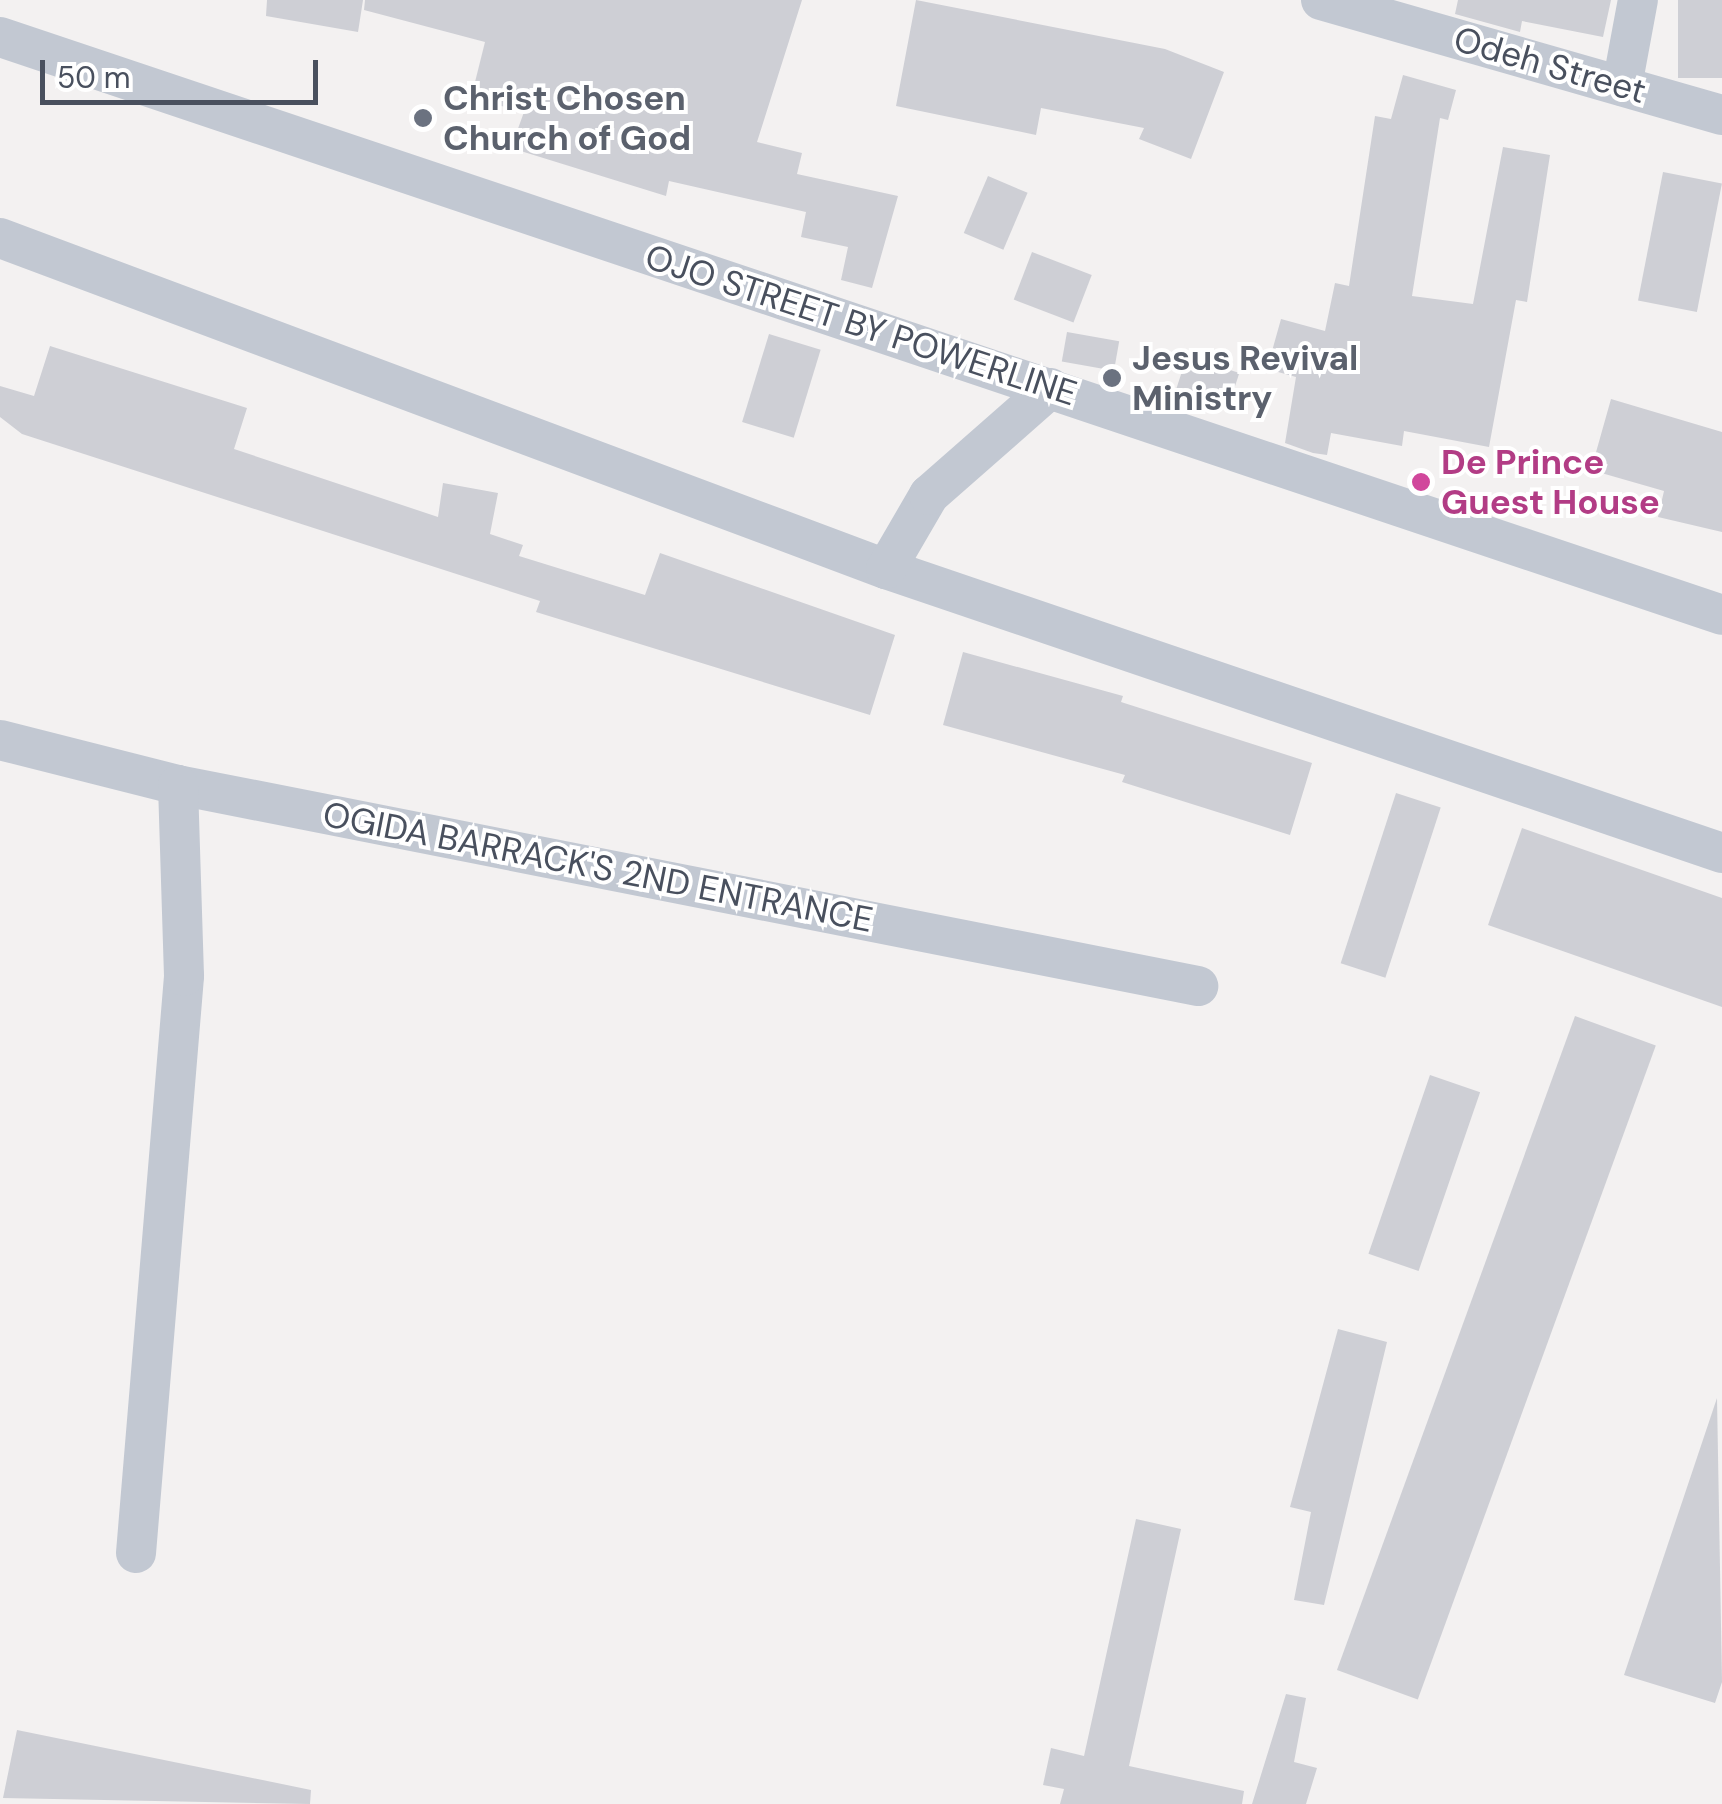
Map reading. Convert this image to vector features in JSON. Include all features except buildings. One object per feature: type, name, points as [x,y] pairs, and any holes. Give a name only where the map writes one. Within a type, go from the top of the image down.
[{"type":"street","name":"Odeh Street","points":[[1321,0],[1722,115]]},
{"type":"street","points":[[1622,86],[1638,0]]},
{"type":"street","name":"OJO STREET BY POWERLINE","points":[[0,37],[1722,615]]},
{"type":"street","points":[[0,238],[886,569],[1722,853]]},
{"type":"street","points":[[886,569],[929,495],[1052,388]]},
{"type":"street","name":"OGIDA BARRACK'S 2ND ENTRANCE","points":[[0,740],[178,785],[1198,986]]},
{"type":"street","points":[[136,1553],[184,976],[178,785]]},
{"type":"place","name":"Christ Chosen Church of God","points":[[423,118]]},
{"type":"place","name":"Jesus Revival Ministry","points":[[1112,378]]},
{"type":"place","name":"De Prince Guest House","points":[[1421,482]]}]
